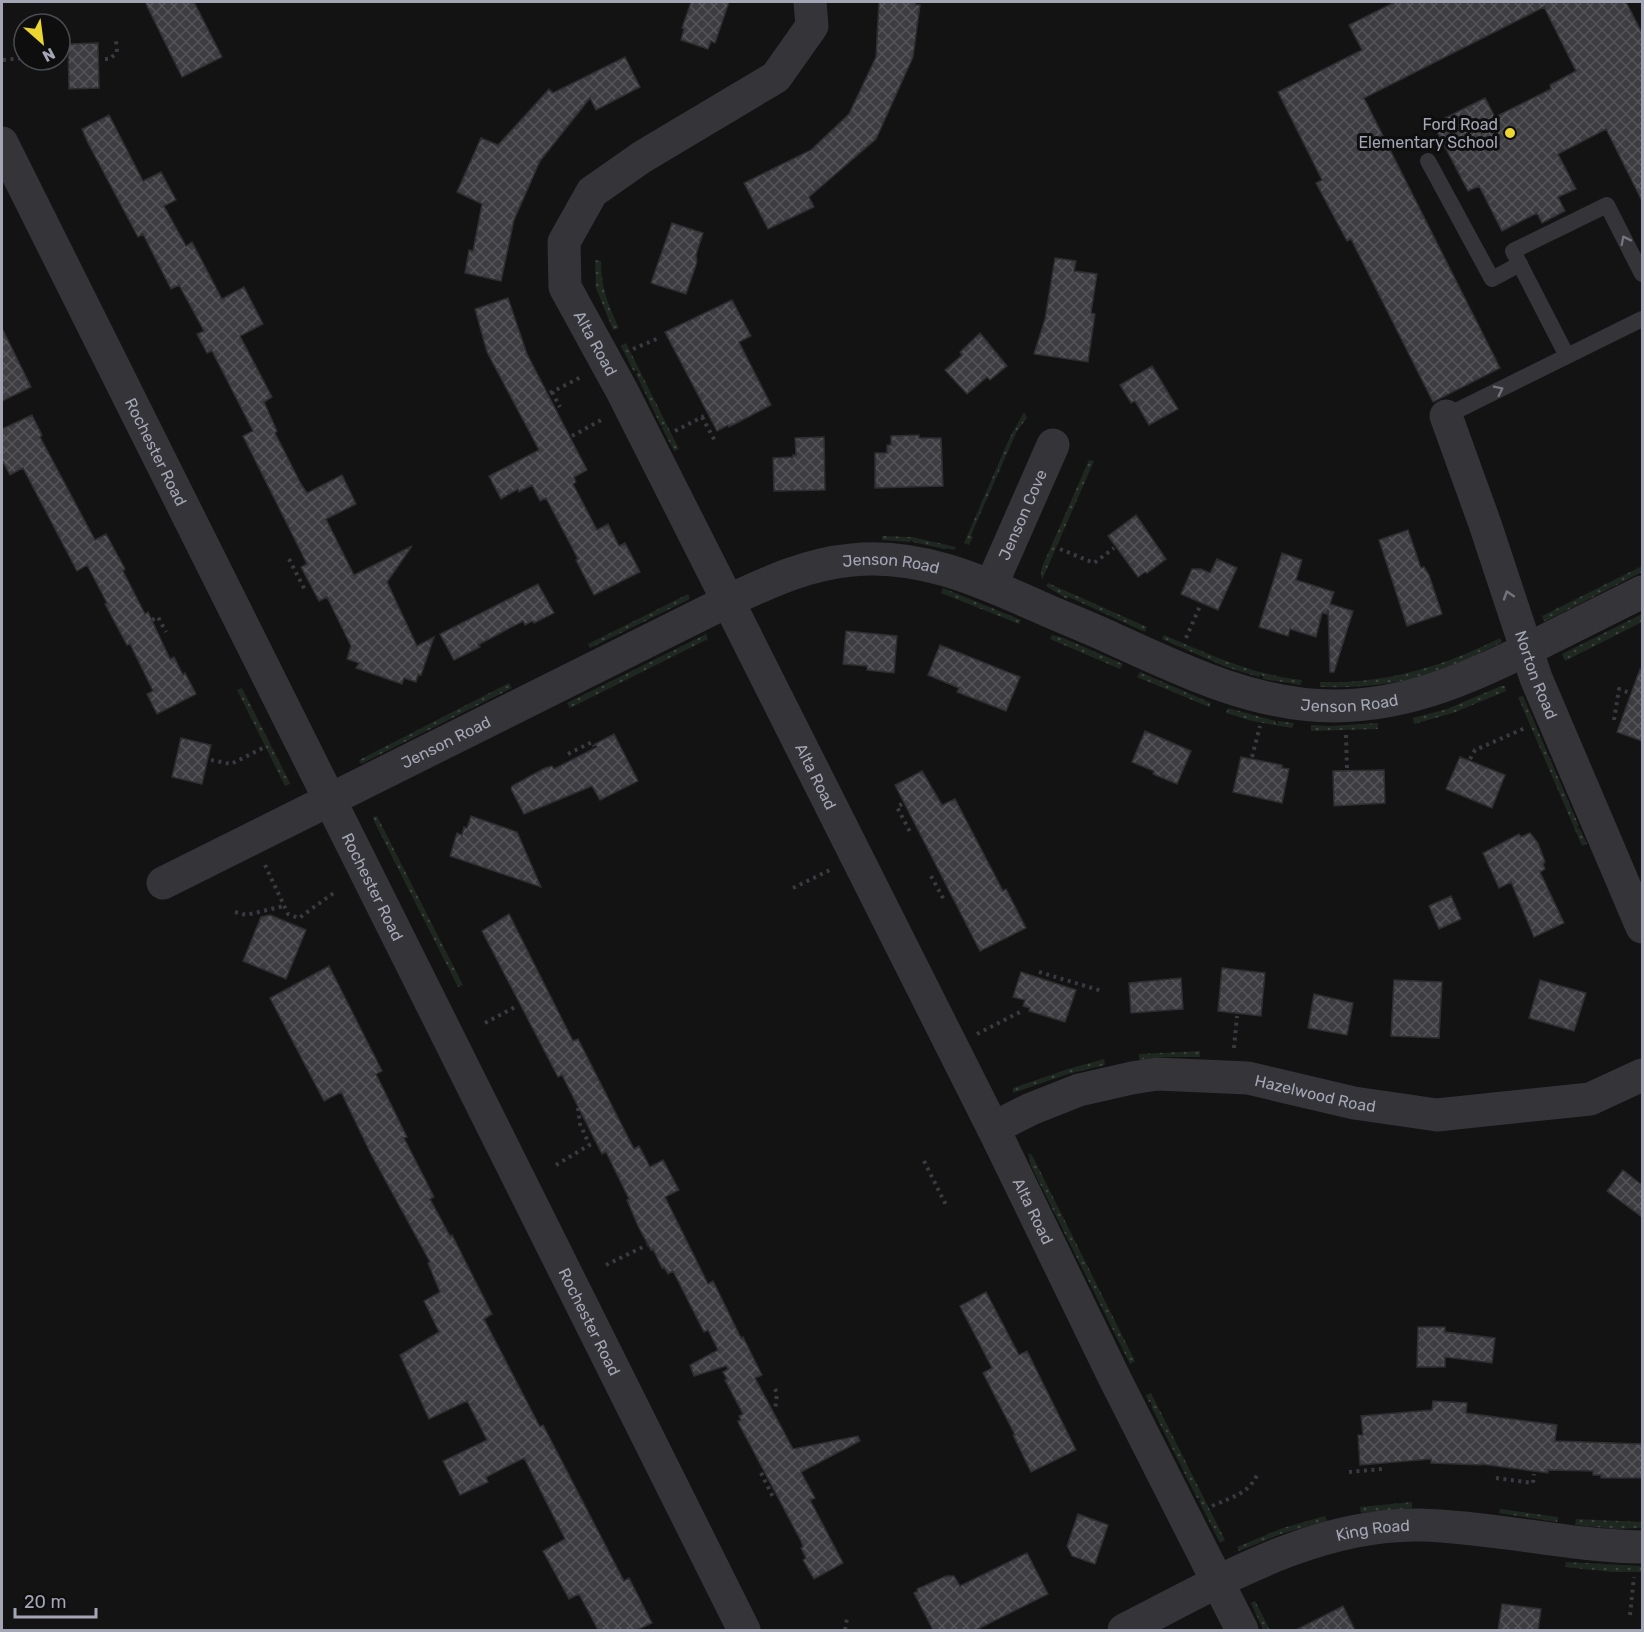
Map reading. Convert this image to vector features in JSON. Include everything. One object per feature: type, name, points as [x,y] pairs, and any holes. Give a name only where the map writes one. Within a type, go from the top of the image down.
[{"type":"street","name":"Alta Road","points":[[810,2],[812,26],[776,77],[642,157],[592,192],[564,242],[565,287],[627,401],[728,601],[1242,1630]]},
{"type":"street","name":"Rochester Road","points":[[2,143],[744,1630]]},
{"type":"street","name":"Norton Road","points":[[1446,416],[1485,524],[1526,651],[1642,927]]},
{"type":"street","name":"Jenson Cove","points":[[991,586],[1053,445]]},
{"type":"street","name":"Jenson Road","points":[[163,883],[728,601],[802,569],[855,559],[910,562],[939,567],[991,586],[1226,687],[1269,699],[1309,705],[1358,705],[1423,694],[1460,681],[1526,651],[1642,592]]},
{"type":"street","name":"Hazelwood Road","points":[[993,1128],[1031,1109],[1079,1090],[1157,1074],[1248,1078],[1354,1103],[1437,1115],[1590,1099],[1642,1075]]},
{"type":"street","name":"King Road","points":[[1124,1630],[1267,1558],[1340,1535],[1388,1526],[1422,1525],[1488,1531],[1605,1546],[1639,1561]]},
{"type":"lane","points":[[1428,161],[1492,279],[1520,264]]},
{"type":"lane","points":[[1567,356],[1513,251],[1607,205],[1642,274]]},
{"type":"lane","points":[[1446,416],[1642,319]]},
{"type":"path","points":[[105,59],[110,59],[117,52],[116,41]]},
{"type":"path","points":[[3,60],[12,59]]},
{"type":"path","points":[[633,350],[658,338]]},
{"type":"path","points":[[560,407],[551,392],[584,376]]},
{"type":"path","points":[[674,431],[703,417],[715,441]]},
{"type":"path","points":[[572,436],[605,418]]},
{"type":"path","points":[[1060,549],[1094,563],[1114,548]]},
{"type":"path","points":[[289,559],[306,592]]},
{"type":"path","points":[[1185,640],[1200,606]]},
{"type":"path","points":[[152,620],[159,617],[166,632]]},
{"type":"path","points":[[1614,720],[1619,689],[1630,693]]},
{"type":"path","points":[[1252,757],[1260,726]]},
{"type":"path","points":[[1470,759],[1475,750],[1527,727]]},
{"type":"path","points":[[1346,735],[1347,769]]},
{"type":"path","points":[[568,754],[592,742],[594,746]]},
{"type":"path","points":[[211,760],[231,764],[263,748]]},
{"type":"path","points":[[902,804],[897,807],[910,831]]},
{"type":"path","points":[[265,864],[288,914],[299,918],[335,892]]},
{"type":"path","points":[[793,888],[831,870]]},
{"type":"path","points":[[932,876],[944,900]]},
{"type":"path","points":[[236,912],[246,915],[284,906]]},
{"type":"path","points":[[1039,972],[1102,991]]},
{"type":"path","points":[[485,1023],[515,1007]]},
{"type":"path","points":[[976,1035],[1022,1011]]},
{"type":"path","points":[[1234,1049],[1237,1016]]},
{"type":"path","points":[[556,1165],[590,1144],[580,1124],[578,1108]]},
{"type":"path","points":[[924,1161],[947,1207]]},
{"type":"path","points":[[606,1265],[647,1245]]},
{"type":"path","points":[[775,1389],[777,1393],[775,1411]]},
{"type":"path","points":[[1349,1472],[1382,1469]]},
{"type":"path","points":[[761,1473],[772,1497]]},
{"type":"path","points":[[1211,1507],[1247,1490],[1253,1485],[1258,1473]]},
{"type":"path","points":[[1496,1478],[1533,1483],[1534,1474]]},
{"type":"path","points":[[1630,1615],[1639,1561]]},
{"type":"path","points":[[845,1630],[847,1618]]},
{"type":"shaded area","points":[[595,260],[601,261],[606,296],[619,328],[613,330],[596,288]]},
{"type":"shaded area","points":[[626,343],[679,449],[674,451],[662,428],[664,426],[661,426],[636,374],[638,372],[636,370],[634,372],[621,346]]},
{"type":"shaded area","points":[[1024,412],[1027,418],[1017,431],[974,528],[971,536],[973,537],[969,545],[964,543],[1010,437]]},
{"type":"shaded area","points":[[1089,460],[1094,461],[1042,580],[1042,567]]},
{"type":"shaded area","points":[[882,536],[912,537],[956,547],[954,550],[911,540],[910,542],[882,540]]},
{"type":"shaded area","points":[[1642,566],[1642,572],[1544,621],[1542,616]]},
{"type":"shaded area","points":[[1048,583],[1147,627],[1145,632],[1069,597],[1067,599],[1046,586]]},
{"type":"shaded area","points":[[943,588],[1021,620],[1019,624],[941,593]]},
{"type":"shaded area","points":[[688,594],[690,598],[688,600],[590,648],[588,644]]},
{"type":"shaded area","points":[[1642,614],[1642,622],[1565,661],[1562,654]]},
{"type":"shaded area","points":[[706,634],[708,639],[570,708],[567,703]]},
{"type":"shaded area","points":[[1052,635],[1123,664],[1120,669],[1050,639]]},
{"type":"shaded area","points":[[1164,635],[1248,669],[1302,680],[1301,685],[1263,679],[1260,675],[1259,677],[1226,667],[1162,639]]},
{"type":"shaded area","points":[[1500,638],[1502,642],[1468,659],[1416,678],[1369,686],[1320,687],[1320,682],[1367,680],[1413,672],[1457,657]]},
{"type":"shaded area","points":[[1140,672],[1211,703],[1209,707],[1137,677]]},
{"type":"shaded area","points":[[509,683],[512,688],[361,764],[359,760]]},
{"type":"shaded area","points":[[1505,686],[1506,691],[1453,713],[1414,724],[1413,718],[1447,709]]},
{"type":"shaded area","points":[[242,688],[290,784],[285,786],[237,690]]},
{"type":"shaded area","points":[[1523,696],[1579,826],[1576,827],[1580,829],[1587,844],[1582,846],[1518,697]]},
{"type":"shaded area","points":[[1228,708],[1276,721],[1275,723],[1278,724],[1278,721],[1294,723],[1292,728],[1252,721],[1226,713]]},
{"type":"shaded area","points":[[1378,723],[1378,729],[1311,731],[1311,725]]},
{"type":"shaded area","points":[[377,816],[463,985],[458,987],[375,823],[373,817]]},
{"type":"shaded area","points":[[1200,1051],[1200,1057],[1161,1057],[1139,1060],[1139,1054]]},
{"type":"shaded area","points":[[1104,1059],[1105,1065],[1068,1074],[1013,1093],[1013,1088]]},
{"type":"shaded area","points":[[1028,1153],[1032,1155],[1135,1361],[1130,1364],[1031,1166]]},
{"type":"shaded area","points":[[1151,1393],[1225,1540],[1220,1543],[1199,1501],[1201,1499],[1197,1498],[1149,1402],[1146,1395]]},
{"type":"shaded area","points":[[1412,1502],[1412,1508],[1361,1513],[1360,1507]]},
{"type":"shaded area","points":[[1500,1509],[1558,1517],[1557,1522],[1499,1513]]},
{"type":"shaded area","points":[[1325,1516],[1327,1521],[1281,1534],[1239,1551],[1237,1547],[1283,1528]]},
{"type":"shaded area","points":[[1576,1519],[1642,1522],[1642,1528],[1616,1529],[1575,1525]]},
{"type":"shaded area","points":[[1566,1562],[1642,1566],[1642,1572],[1613,1572],[1565,1567]]},
{"type":"shaded area","points":[[1255,1601],[1270,1630],[1263,1630],[1251,1603]]},
{"type":"building","points":[[145,2],[194,2],[222,57],[182,77]]},
{"type":"building","points":[[691,2],[729,2],[715,43],[711,41],[708,49],[681,40],[684,29],[682,28]]},
{"type":"building","points":[[879,2],[916,2],[915,5],[920,5],[913,57],[876,139],[809,197],[814,207],[768,229],[744,183],[811,150],[849,114],[876,57]]},
{"type":"building","points":[[1395,2],[1626,2],[1642,33],[1642,201],[1606,129],[1558,154],[1576,189],[1558,197],[1565,211],[1542,223],[1537,213],[1502,231],[1479,186],[1468,191],[1433,124],[1485,98],[1495,117],[1551,89],[1550,85],[1576,71],[1544,7],[1364,98],[1500,368],[1433,402],[1351,239],[1347,241],[1316,183],[1322,180],[1278,92],[1362,50],[1349,25]]},
{"type":"building","points":[[98,43],[99,88],[69,89],[69,72],[72,72],[72,44]]},
{"type":"building","points":[[625,57],[640,87],[596,110],[590,98],[540,161],[514,220],[501,281],[465,273],[469,250],[473,251],[482,204],[457,192],[481,138],[498,145],[549,89],[553,93]]},
{"type":"building","points":[[109,115],[143,181],[161,172],[176,200],[164,206],[186,246],[192,242],[222,299],[244,287],[263,324],[240,336],[272,397],[264,402],[277,431],[275,433],[301,484],[307,493],[342,475],[356,504],[326,519],[354,575],[412,546],[387,582],[417,646],[434,637],[421,675],[418,674],[416,682],[404,678],[402,684],[356,668],[359,663],[347,659],[351,646],[327,597],[319,601],[301,567],[307,564],[243,436],[253,431],[212,351],[207,353],[197,334],[204,331],[179,285],[171,289],[143,234],[138,237],[88,143],[82,129]]},
{"type":"building","points":[[672,223],[703,233],[696,255],[697,262],[686,294],[651,283]]},
{"type":"building","points":[[1055,258],[1076,261],[1074,271],[1097,274],[1091,313],[1095,314],[1088,362],[1034,354],[1045,319]]},
{"type":"building","points":[[508,298],[527,354],[587,470],[574,477],[576,482],[573,484],[597,530],[608,524],[619,546],[625,543],[640,572],[594,595],[546,498],[540,501],[532,485],[519,492],[518,489],[501,499],[489,476],[539,450],[487,352],[475,309]]},
{"type":"building","points":[[732,300],[751,336],[739,342],[771,405],[717,431],[665,332]]},
{"type":"building","points":[[2,328],[31,387],[2,401]]},
{"type":"building","points":[[980,333],[1007,366],[990,380],[987,377],[967,394],[945,370],[962,355],[960,352]]},
{"type":"building","points":[[1152,366],[1178,409],[1149,425],[1135,401],[1131,403],[1120,385]]},
{"type":"building","points":[[32,415],[42,435],[40,437],[95,540],[106,534],[145,614],[148,612],[170,659],[174,657],[196,694],[157,714],[147,694],[153,691],[130,644],[127,645],[105,604],[107,603],[87,565],[77,571],[23,468],[10,475],[2,460],[2,429]]},
{"type":"building","points":[[919,435],[919,438],[941,438],[943,486],[875,488],[875,453],[887,453],[887,445],[891,445],[891,436]]},
{"type":"building","points":[[824,437],[825,490],[774,491],[773,458],[796,455],[795,438]]},
{"type":"building","points":[[1136,515],[1166,559],[1138,577],[1108,536]]},
{"type":"building","points":[[1408,530],[1421,568],[1424,567],[1429,575],[1442,614],[1407,626],[1379,540]]},
{"type":"building","points":[[1282,553],[1302,560],[1296,580],[1334,592],[1330,604],[1353,611],[1334,672],[1330,672],[1328,610],[1327,614],[1322,613],[1316,637],[1290,629],[1288,636],[1259,627]]},
{"type":"building","points":[[1217,559],[1237,568],[1218,610],[1181,594],[1192,569],[1201,569],[1210,573]]},
{"type":"building","points":[[538,584],[554,613],[534,623],[532,621],[525,625],[523,621],[454,660],[440,634]]},
{"type":"building","points":[[846,631],[897,636],[894,673],[867,670],[867,666],[843,664]]},
{"type":"building","points":[[940,645],[1020,677],[1006,711],[957,692],[959,688],[928,675]]},
{"type":"building","points":[[1640,669],[1642,670],[1642,741],[1617,732]]},
{"type":"building","points":[[1145,731],[1191,751],[1177,784],[1132,762]]},
{"type":"building","points":[[614,734],[638,781],[600,800],[592,786],[524,814],[511,789],[512,786],[545,768],[552,766],[554,769],[597,747],[595,744]]},
{"type":"building","points":[[181,738],[211,745],[202,784],[172,777]]},
{"type":"building","points":[[1241,757],[1282,765],[1282,768],[1289,769],[1282,803],[1233,792]]},
{"type":"building","points":[[1460,757],[1505,775],[1492,808],[1446,789]]},
{"type":"building","points":[[1384,770],[1385,803],[1334,806],[1333,771]]},
{"type":"building","points":[[922,771],[942,805],[955,799],[1003,891],[1006,889],[1026,928],[980,951],[895,785]]},
{"type":"building","points":[[471,816],[517,832],[541,887],[450,856],[457,833],[462,835]]},
{"type":"building","points":[[1530,833],[1538,843],[1545,862],[1543,864],[1545,869],[1540,872],[1564,923],[1534,937],[1511,882],[1499,888],[1483,853],[1519,834],[1521,837]]},
{"type":"building","points":[[1451,896],[1461,919],[1439,929],[1429,906]]},
{"type":"building","points":[[509,914],[573,1041],[578,1039],[634,1149],[639,1146],[650,1167],[663,1160],[679,1190],[665,1197],[708,1284],[713,1281],[741,1338],[743,1337],[762,1375],[755,1378],[793,1449],[858,1436],[860,1441],[801,1472],[815,1498],[810,1500],[843,1563],[814,1579],[803,1560],[806,1558],[801,1548],[803,1547],[801,1541],[739,1424],[738,1421],[741,1420],[739,1416],[743,1414],[725,1380],[727,1379],[723,1372],[728,1369],[726,1366],[694,1376],[690,1365],[718,1350],[708,1330],[704,1332],[673,1271],[668,1274],[664,1267],[662,1268],[653,1249],[651,1250],[606,1152],[602,1154],[562,1075],[558,1077],[482,931]]},
{"type":"building","points":[[270,915],[306,930],[286,979],[243,961],[261,917]]},
{"type":"building","points":[[329,966],[382,1071],[376,1074],[407,1137],[404,1138],[434,1197],[430,1199],[450,1236],[452,1235],[492,1314],[484,1319],[540,1427],[543,1425],[624,1581],[629,1578],[652,1623],[637,1630],[598,1630],[579,1594],[569,1599],[543,1551],[565,1539],[524,1458],[486,1477],[488,1482],[460,1495],[443,1461],[487,1440],[467,1401],[429,1419],[400,1355],[439,1332],[424,1301],[440,1292],[428,1263],[430,1262],[371,1154],[341,1092],[324,1101],[270,998]]},
{"type":"building","points":[[1222,968],[1265,973],[1261,1016],[1218,1011]]},
{"type":"building","points":[[1021,972],[1076,990],[1065,1022],[1029,1011],[1030,1008],[1023,1006],[1025,1000],[1013,997]]},
{"type":"building","points":[[1181,978],[1183,1009],[1131,1013],[1129,983]]},
{"type":"building","points":[[1394,980],[1442,982],[1439,1038],[1391,1036]]},
{"type":"building","points":[[1540,980],[1586,993],[1574,1031],[1529,1018]]},
{"type":"building","points":[[1314,994],[1353,1003],[1347,1035],[1308,1028]]},
{"type":"building","points":[[1623,1170],[1642,1185],[1642,1217],[1607,1191]]},
{"type":"building","points":[[986,1292],[1019,1355],[1027,1351],[1076,1450],[1031,1472],[983,1373],[992,1368],[960,1306]]},
{"type":"building","points":[[1418,1327],[1445,1327],[1445,1332],[1495,1338],[1492,1363],[1445,1357],[1445,1367],[1417,1367]]},
{"type":"building","points":[[1433,1401],[1467,1403],[1466,1413],[1557,1425],[1555,1441],[1642,1444],[1642,1478],[1601,1478],[1601,1475],[1593,1475],[1593,1471],[1548,1470],[1548,1473],[1481,1464],[1431,1463],[1431,1459],[1360,1465],[1358,1435],[1363,1435],[1361,1416],[1432,1410]]},
{"type":"building","points":[[1078,1514],[1108,1525],[1095,1564],[1072,1556],[1067,1546]]},
{"type":"building","points":[[1027,1553],[1048,1594],[976,1630],[933,1630],[914,1593],[918,1591],[917,1589],[946,1576],[954,1576],[960,1586]]},
{"type":"building","points":[[1502,1604],[1541,1609],[1538,1630],[1498,1630]]},
{"type":"building","points":[[1343,1606],[1355,1630],[1296,1630]]},
{"type":"place","name":"Ford Road Elementary School","points":[[1510,133]]}]
